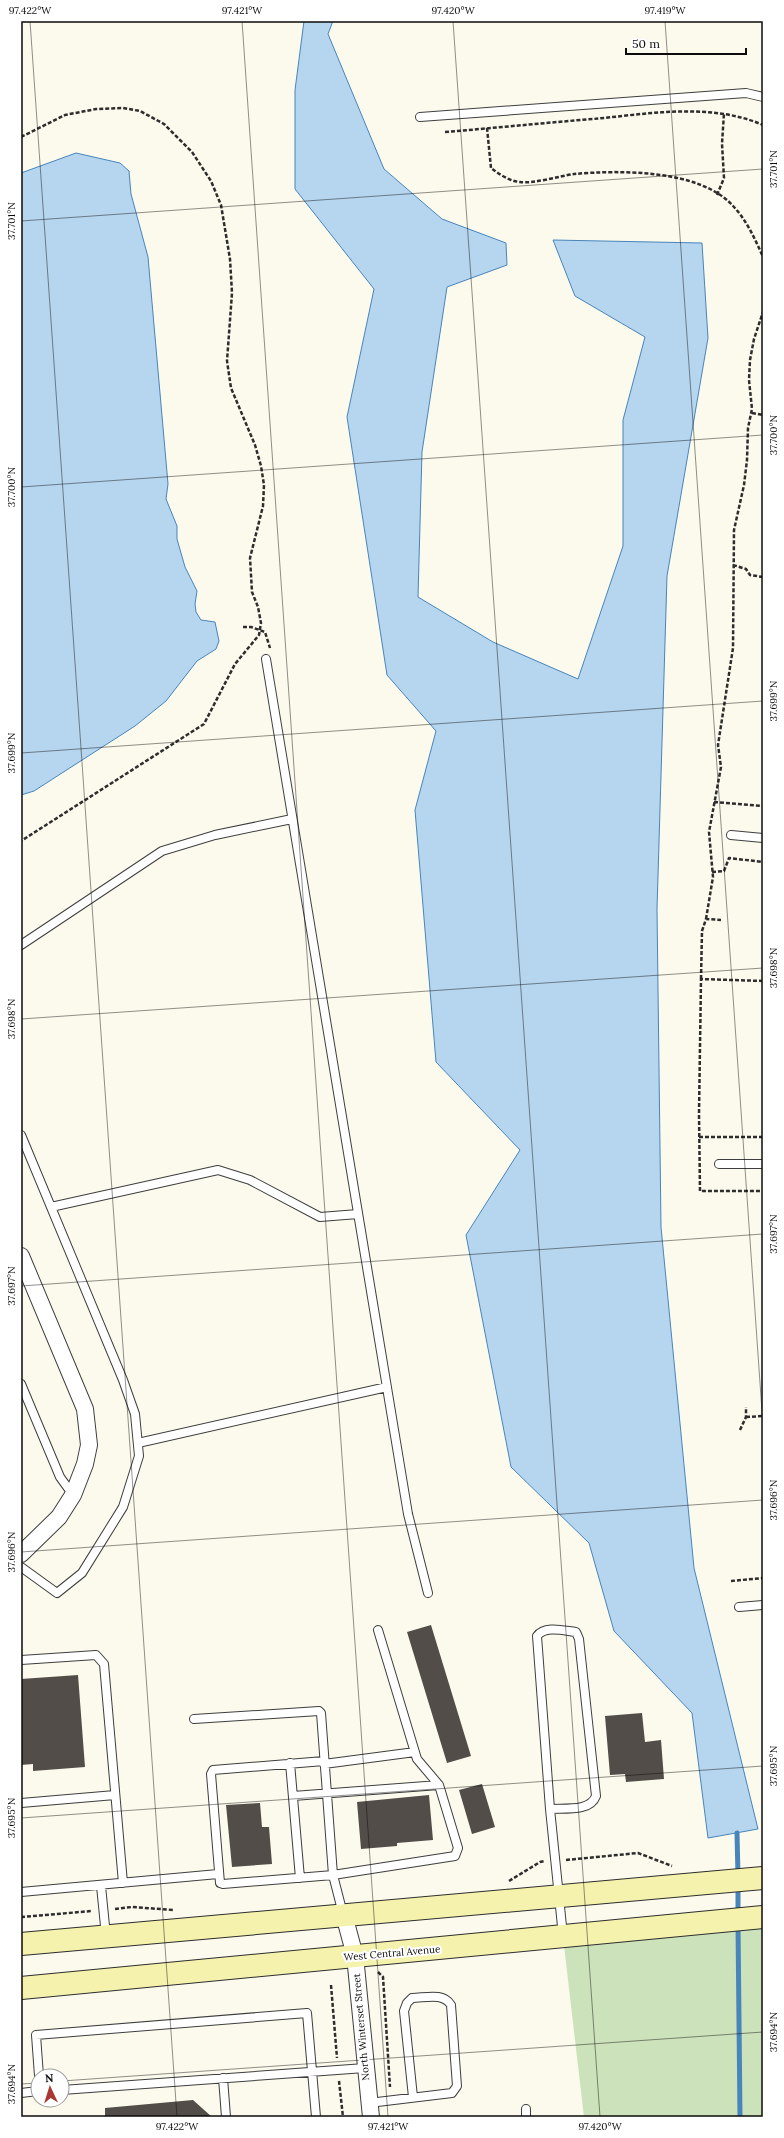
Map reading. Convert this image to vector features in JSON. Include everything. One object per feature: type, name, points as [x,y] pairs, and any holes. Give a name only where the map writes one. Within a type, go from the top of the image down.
[{"type":"main road","points":[[21,1944],[763,1878]]},
{"type":"main road","name":"West Central Avenue","points":[[21,1988],[563,1937],[693,1922],[763,1917]]},
{"type":"street","points":[[21,1256],[85,1409],[89,1445],[86,1464],[73,1495],[59,1517],[21,1554]]},
{"type":"street","name":"North Winterset Street","points":[[344,1915],[355,1956],[370,2110]]},
{"type":"lane","points":[[420,117],[746,92],[763,97]]},
{"type":"lane","points":[[269,656],[292,819],[386,1387],[408,1514],[428,1593]]},
{"type":"lane","points":[[21,945],[162,852],[215,835],[292,819]]},
{"type":"lane","points":[[731,834],[763,838]]},
{"type":"lane","points":[[21,1135],[123,1380],[135,1414],[140,1456],[123,1507],[82,1573],[57,1593],[21,1567]]},
{"type":"lane","points":[[719,1164],[763,1164]]},
{"type":"lane","points":[[51,1207],[218,1170],[250,1180],[320,1217],[358,1214]]},
{"type":"lane","points":[[21,1384],[60,1477],[73,1495]]},
{"type":"lane","points":[[138,1443],[386,1387]]},
{"type":"lane","points":[[739,1608],[763,1605]]},
{"type":"lane","points":[[378,1630],[415,1752],[417,1759],[439,1785],[458,1848],[455,1856],[333,1875],[223,1884],[220,1883],[218,1874],[211,1774],[213,1770],[290,1763],[324,1762],[415,1752]]},
{"type":"lane","points":[[550,1809],[586,1807],[593,1802],[596,1796],[580,1639],[576,1632],[557,1630],[543,1631],[537,1636],[550,1809],[563,1937]]},
{"type":"lane","points":[[21,1660],[96,1655],[99,1656],[104,1664],[123,1884]]},
{"type":"lane","points":[[194,1718],[319,1711],[321,1713],[333,1875],[344,1915]]},
{"type":"lane","points":[[290,1763],[300,1878]]},
{"type":"lane","points":[[293,1796],[439,1785]]},
{"type":"lane","points":[[21,1803],[115,1795]]},
{"type":"lane","points":[[21,1892],[123,1884],[218,1874]]},
{"type":"lane","points":[[101,1886],[106,1936]]},
{"type":"lane","points":[[370,2110],[413,2097],[452,2093],[457,2086],[451,2005],[448,2000],[441,1997],[412,1998],[407,2003],[404,2011],[413,2097]]},
{"type":"lane","points":[[39,2068],[36,2035],[307,2013],[316,2117]]},
{"type":"lane","points":[[70,2089],[365,2068]]},
{"type":"lane","points":[[223,2078],[226,2117]]},
{"type":"path","points":[[21,137],[64,115],[96,109],[123,108],[140,111],[164,124],[192,152],[211,181],[220,205],[230,259],[232,293],[227,361],[231,388],[255,445],[261,466],[264,485],[262,506],[250,558],[252,592],[258,606],[261,623],[260,630],[256,639],[246,650],[227,678],[215,705],[204,724],[21,841]]},
{"type":"path","points":[[444,132],[678,112],[724,113],[747,118],[763,125]]},
{"type":"path","points":[[718,195],[724,178],[722,144],[724,113]]},
{"type":"path","points":[[486,128],[490,168],[503,176],[521,183],[574,174],[610,172],[652,174],[685,180],[718,195],[733,206],[751,230],[763,257]]},
{"type":"path","points":[[763,312],[754,339],[750,360],[749,380],[752,413],[748,428],[748,460],[734,530],[733,648],[718,746],[720,767],[709,832],[712,872],[706,919],[702,931],[699,1137],[700,1192],[763,1191]]},
{"type":"path","points":[[752,413],[763,415]]},
{"type":"path","points":[[733,565],[746,569],[750,575],[763,577]]},
{"type":"path","points":[[243,627],[265,632],[269,656]]},
{"type":"path","points":[[714,802],[763,806]]},
{"type":"path","points":[[712,872],[724,871],[729,858],[763,862]]},
{"type":"path","points":[[706,919],[721,920]]},
{"type":"path","points":[[701,978],[763,981]]},
{"type":"path","points":[[699,1137],[763,1137]]},
{"type":"path","points":[[740,1430],[746,1417],[746,1407]]},
{"type":"path","points":[[746,1417],[763,1416]]},
{"type":"path","points":[[731,1581],[763,1578]]},
{"type":"path","points":[[504,1881],[511,1880],[540,1862],[638,1853],[674,1867]]},
{"type":"path","points":[[21,1917],[132,1907],[176,1910]]},
{"type":"path","points":[[375,1969],[383,1977],[390,2087]]},
{"type":"path","points":[[331,1985],[343,2117]]},
{"type":"green space","points":[[763,1918],[763,2117],[584,2117],[563,1937]]},
{"type":"water","points":[[304,21],[333,21],[328,34],[384,169],[442,219],[506,243],[507,265],[447,287],[422,452],[418,597],[493,642],[578,679],[623,546],[623,420],[645,337],[575,296],[553,240],[702,243],[708,338],[667,576],[657,909],[661,1227],[694,1568],[758,1829],[708,1838],[692,1713],[614,1631],[589,1543],[511,1467],[466,1235],[520,1150],[436,1062],[415,810],[436,731],[387,675],[347,417],[374,289],[295,189],[295,90]]},
{"type":"water","points":[[76,153],[120,163],[129,171],[131,194],[148,257],[168,484],[166,499],[177,526],[177,539],[185,567],[197,591],[195,604],[196,612],[201,620],[215,622],[219,641],[216,649],[197,661],[166,701],[135,726],[34,791],[21,795],[21,173]]},
{"type":"building","points":[[431,1625],[471,1756],[447,1763],[407,1632]]},
{"type":"building","points":[[78,1675],[85,1767],[33,1771],[33,1764],[21,1765],[21,1679]]},
{"type":"building","points":[[642,1713],[645,1742],[661,1740],[664,1779],[626,1782],[625,1774],[610,1775],[605,1716]]},
{"type":"building","points":[[482,1784],[495,1827],[472,1834],[459,1790]]},
{"type":"building","points":[[429,1795],[433,1840],[397,1843],[397,1846],[361,1849],[357,1802]]},
{"type":"building","points":[[260,1803],[262,1827],[269,1827],[272,1864],[232,1867],[226,1805]]},
{"type":"building","points":[[193,2100],[212,2117],[105,2117],[105,2108]]},
{"type":"waterway","points":[[737,1833],[738,1876]]},
{"type":"waterway","points":[[738,1886],[738,1914]]},
{"type":"waterway","points":[[738,1924],[740,2117]]}]
